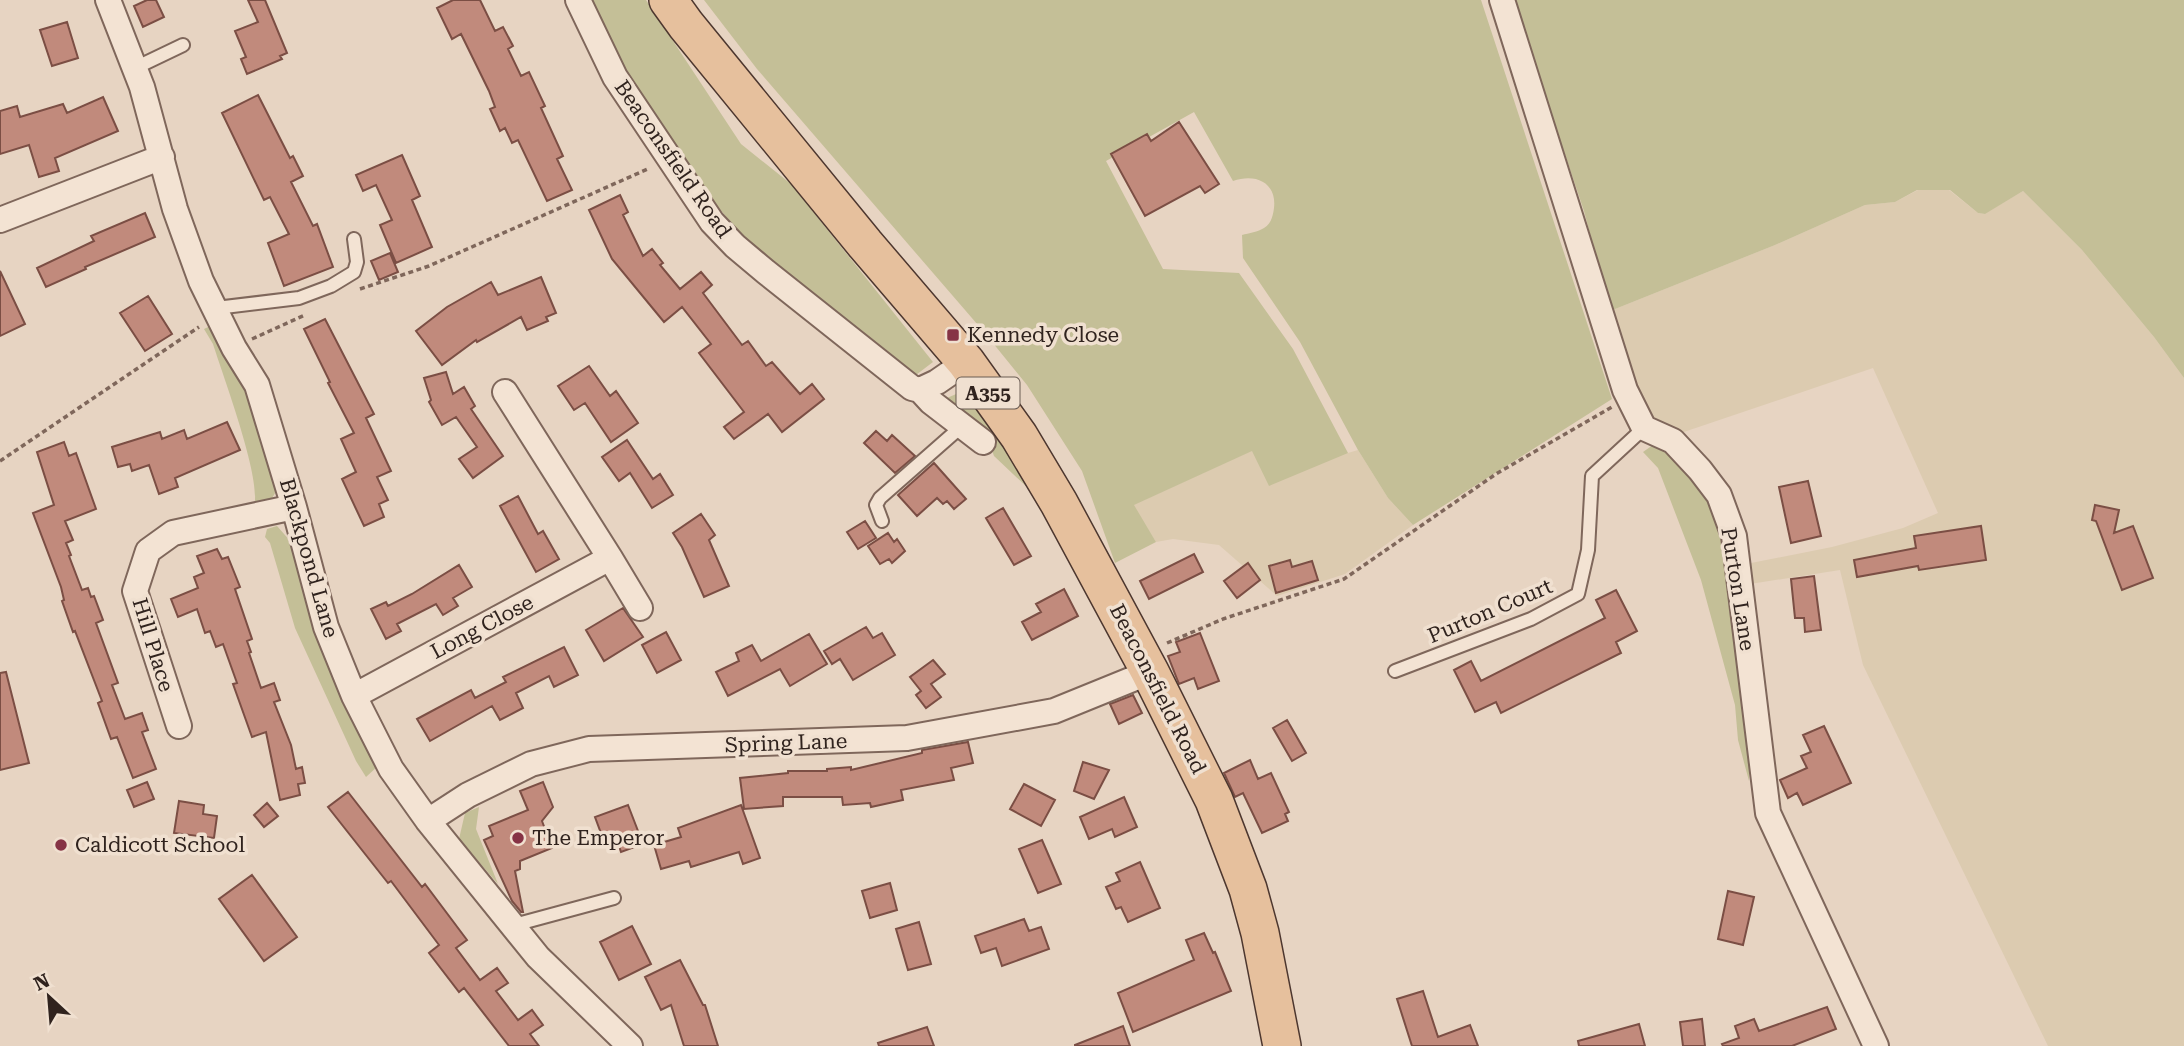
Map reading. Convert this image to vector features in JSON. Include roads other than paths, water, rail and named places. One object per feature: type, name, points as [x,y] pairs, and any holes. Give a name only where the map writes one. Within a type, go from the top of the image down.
[{"type":"main road","name":"Beaconsfield Road","points":[[668,0],[808,175],[966,362],[1018,436],[1052,492],[1146,664],[1214,800],[1248,889],[1260,933],[1282,1046]]},
{"type":"street","name":"Blackpond Lane","points":[[108,0],[135,68],[175,209],[201,281],[234,348],[257,385],[294,507],[326,627],[354,696],[391,769],[428,821],[538,957],[630,1046]]},
{"type":"street","name":"Beaconsfield Road","points":[[578,0],[615,77],[712,222],[735,246],[867,355],[912,388],[920,390],[931,402],[983,442]]},
{"type":"street","points":[[1502,0],[1629,397],[1644,428]]},
{"type":"street","points":[[0,220],[162,157]]},
{"type":"street","points":[[920,390],[966,362]]},
{"type":"street","points":[[505,392],[640,608]]},
{"type":"street","name":"Purton Lane","points":[[1644,428],[1673,441],[1719,495],[1734,536],[1768,813],[1876,1046]]},
{"type":"street","name":"Hill Place","points":[[179,726],[135,591],[148,551],[173,533],[294,507]]},
{"type":"street","name":"Long Close","points":[[354,696],[610,558]]},
{"type":"street","name":"Spring Lane","points":[[428,821],[468,795],[530,764],[589,749],[907,738],[1054,711],[1146,664]]},
{"type":"lane","points":[[135,68],[183,45]]},
{"type":"lane","points":[[217,311],[299,298],[331,286],[354,272],[357,262],[354,239]]},
{"type":"lane","points":[[882,521],[876,505],[880,498],[962,426]]},
{"type":"lane","name":"Purton Court","points":[[1395,671],[1531,619],[1578,594],[1588,550],[1592,476],[1644,428]]},
{"type":"lane","points":[[514,925],[614,898]]},
{"type":"place","name":"Kennedy Close","points":[[953,335]]},
{"type":"place","name":"The Emperor","points":[[518,838]]},
{"type":"place","name":"Caldicott School","points":[[61,845]]}]
